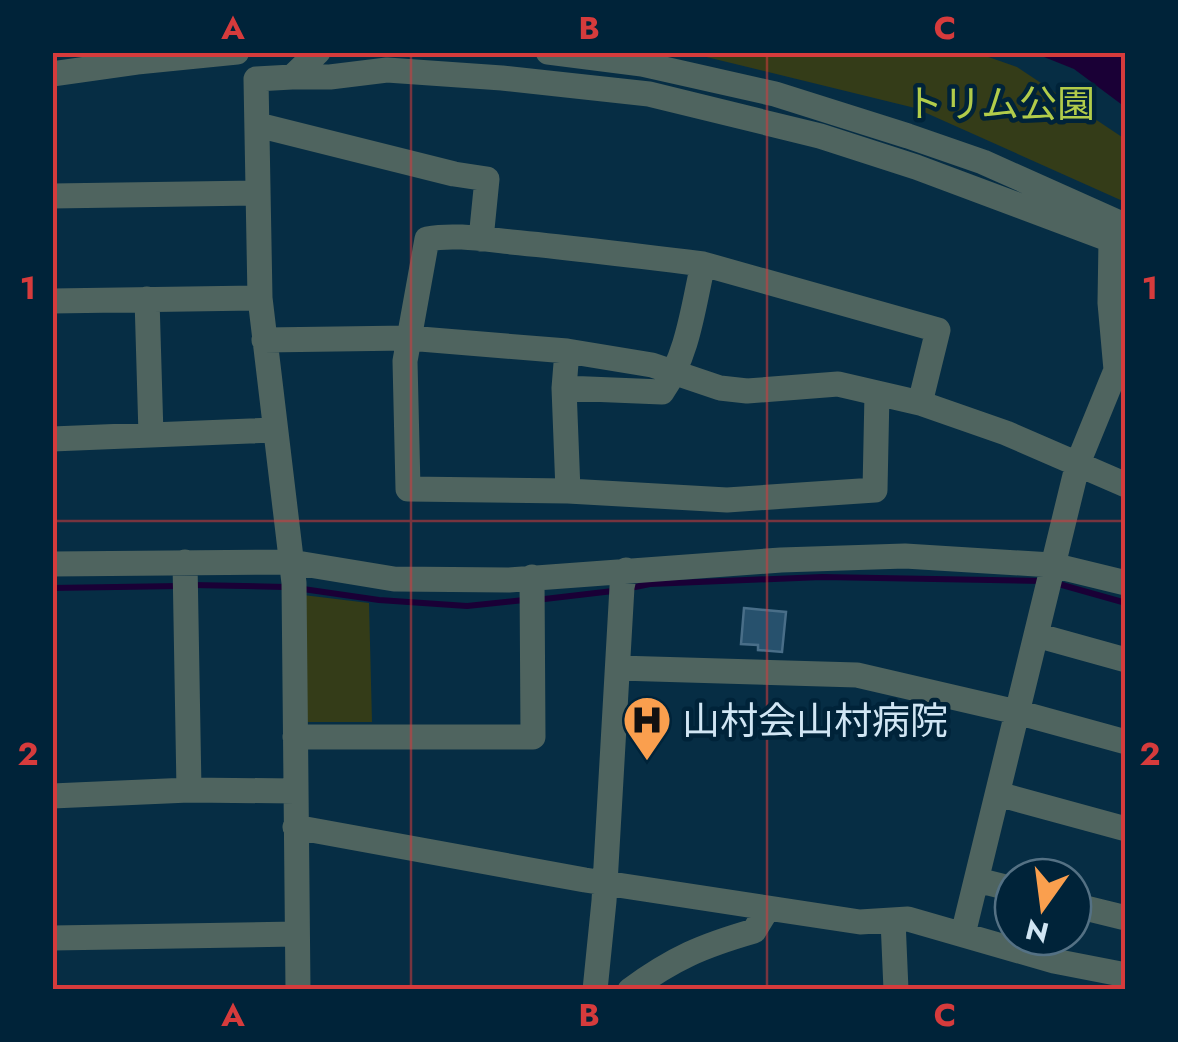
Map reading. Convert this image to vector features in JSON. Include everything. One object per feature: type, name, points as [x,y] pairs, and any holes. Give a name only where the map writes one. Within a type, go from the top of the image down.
[{"type":"street","points":[[52,74],[237,52]]},
{"type":"street","points":[[292,77],[318,52]]},
{"type":"street","points":[[548,52],[642,64],[776,94],[984,162],[1120,236]]},
{"type":"street","points":[[298,990],[293,583],[260,298],[256,79],[330,77],[387,70],[649,94],[820,136],[1120,236]]},
{"type":"street","points":[[258,125],[487,179],[481,239]]},
{"type":"street","points":[[52,196],[257,193]]},
{"type":"street","points":[[876,393],[876,490],[728,500],[408,488],[408,338],[427,239],[444,236],[703,264],[938,330],[920,404]]},
{"type":"street","points":[[964,934],[1078,463],[1121,369],[1110,303],[1120,236]]},
{"type":"street","points":[[564,388],[662,392],[684,350],[703,264]]},
{"type":"street","points":[[52,301],[260,298]]},
{"type":"street","points":[[147,299],[151,435]]},
{"type":"street","points":[[264,340],[408,338],[568,351],[652,365],[720,388],[747,392],[838,384],[920,404],[1006,433],[1126,485]]},
{"type":"street","points":[[568,351],[564,388],[568,491]]},
{"type":"street","points":[[52,439],[275,430]]},
{"type":"street","points":[[52,564],[293,583],[508,580],[532,590],[623,587],[781,560],[905,556],[1049,577],[1126,583]]},
{"type":"street","points":[[185,577],[188,790]]},
{"type":"street","points":[[595,990],[623,587]]},
{"type":"street","points":[[295,736],[533,737],[532,590]]},
{"type":"street","points":[[1036,634],[1126,660]]},
{"type":"street","points":[[618,668],[857,675],[1126,742]]},
{"type":"street","points":[[52,796],[188,790],[295,791]]},
{"type":"street","points":[[998,794],[1126,828]]},
{"type":"street","points":[[295,828],[605,883],[860,922],[908,919],[1054,961],[1126,975]]},
{"type":"street","points":[[977,880],[993,884]]},
{"type":"street","points":[[630,990],[665,964],[699,948],[754,931],[768,908]]},
{"type":"street","points":[[1093,910],[1126,918]]},
{"type":"street","points":[[893,920],[896,990]]},
{"type":"street","points":[[52,938],[296,934]]},
{"type":"green space","name":"トリム公園","points":[[690,53],[977,53],[1017,67],[1125,139],[1125,202],[915,108]]},
{"type":"green space","points":[[303,595],[369,603],[372,722],[304,722]]},
{"type":"shaded area","points":[[1034,53],[1125,53],[1125,107],[1074,69]]},
{"type":"building","points":[[744,608],[786,612],[782,652],[741,644]]},
{"type":"waterway","points":[[630,588],[822,577],[1042,581]]},
{"type":"waterway","points":[[1055,583],[1126,603]]},
{"type":"waterway","points":[[193,585],[285,587]]},
{"type":"waterway","points":[[52,588],[180,586]]},
{"type":"waterway","points":[[303,589],[379,600],[467,606],[524,600]]},
{"type":"waterway","points":[[536,600],[613,591]]},
{"type":"place","name":"山村会山村病院","points":[[647,762]]}]
